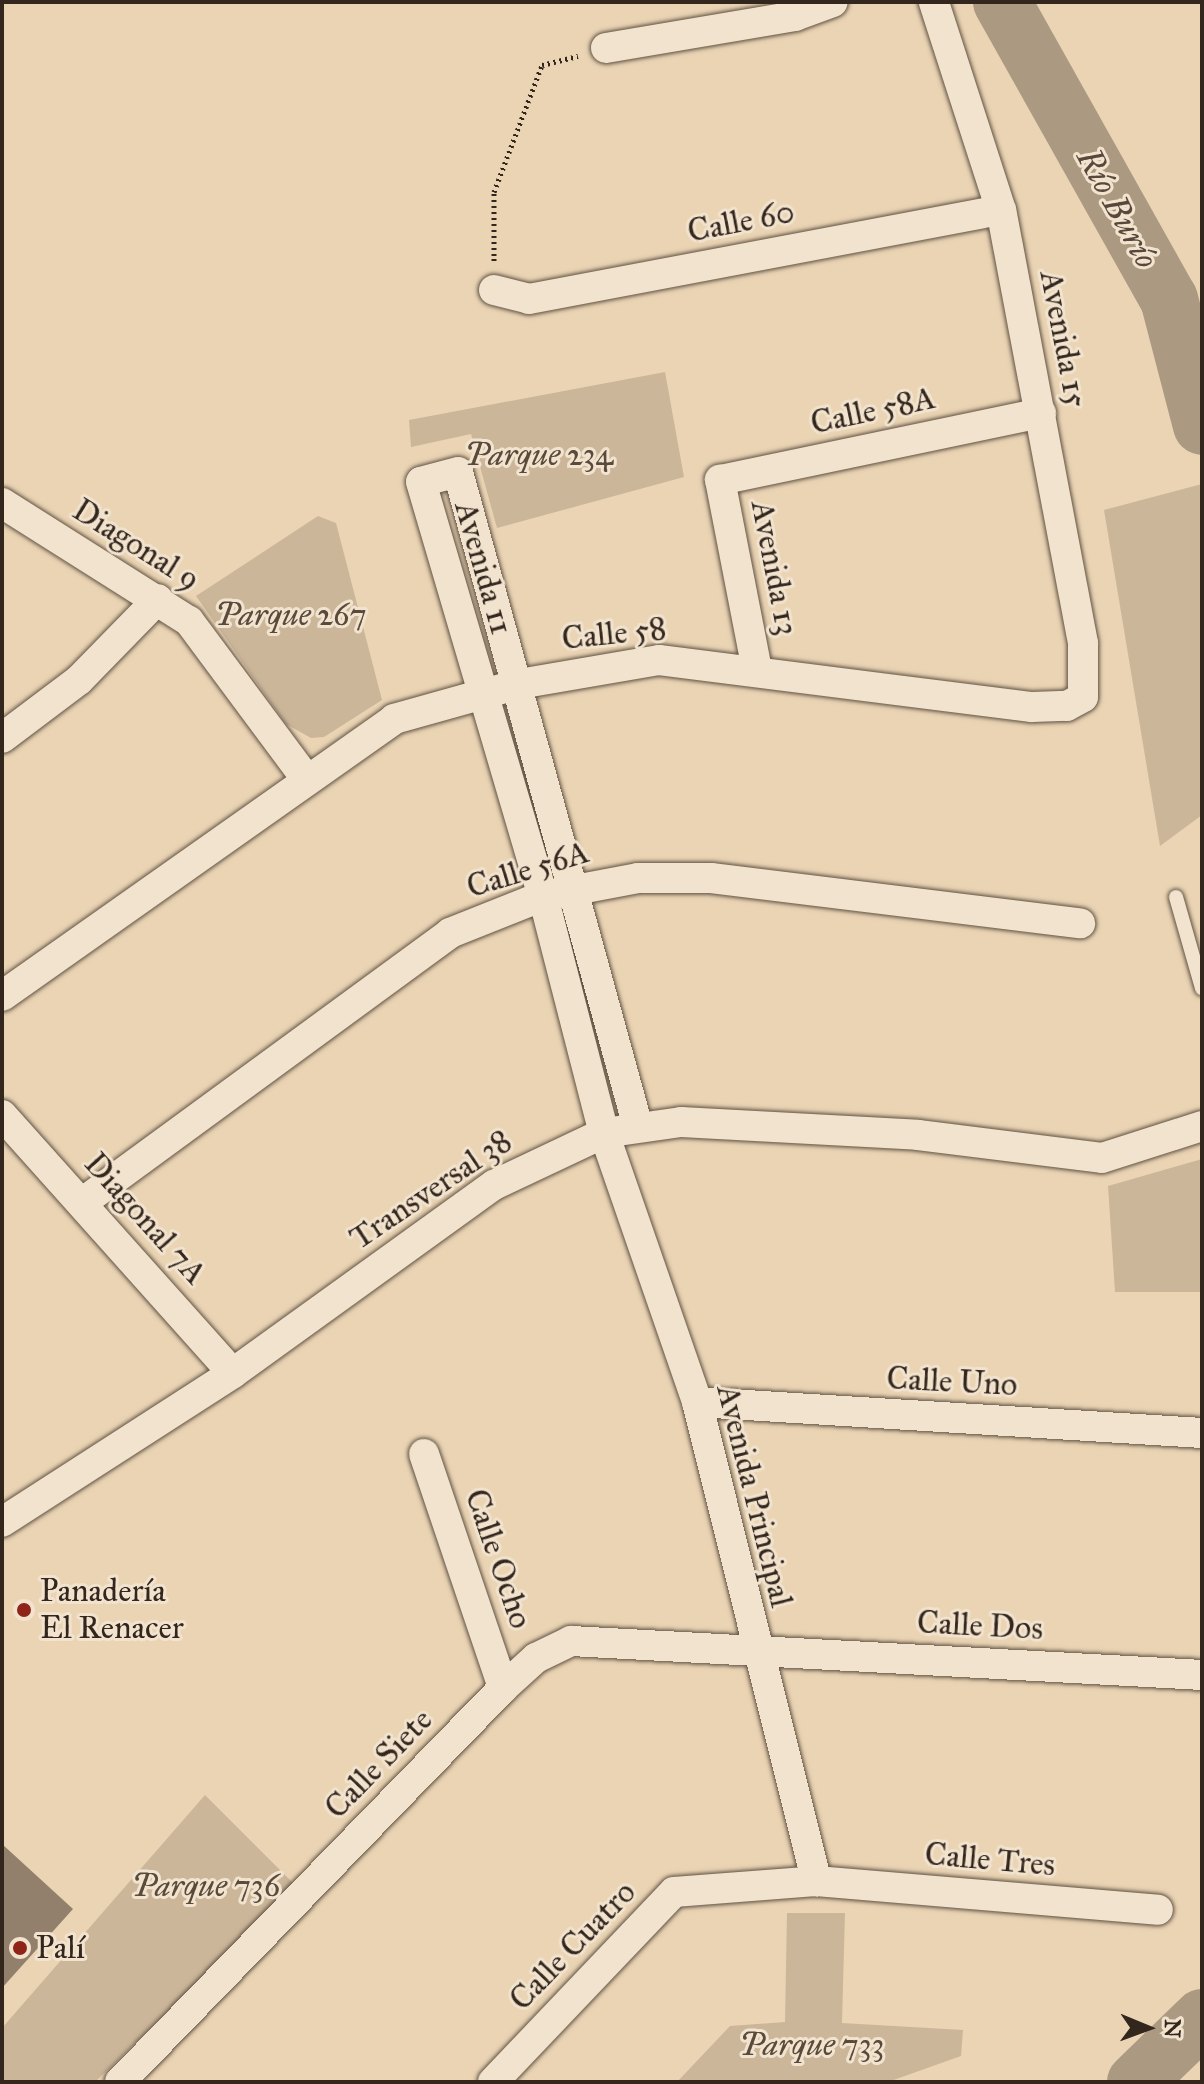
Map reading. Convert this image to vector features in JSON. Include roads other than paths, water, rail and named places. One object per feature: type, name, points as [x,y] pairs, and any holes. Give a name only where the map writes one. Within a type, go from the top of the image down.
[{"type":"street","points":[[606,48],[795,16],[833,2]]},
{"type":"street","name":"Avenida 15","points":[[934,2],[1001,210],[1083,643],[1083,697]]},
{"type":"street","name":"Calle 60","points":[[494,290],[529,299],[1001,210]]},
{"type":"street","name":"Calle 58A","points":[[720,480],[1041,413]]},
{"type":"street","name":"Avenida 11","points":[[604,1133],[543,896],[421,482],[458,472],[577,888],[638,1127]]},
{"type":"street","name":"Avenida 13","points":[[720,480],[757,670]]},
{"type":"street","name":"Diagonal 9","points":[[2,503],[189,621],[305,777]]},
{"type":"street","points":[[2,738],[79,680],[158,599]]},
{"type":"street","name":"Calle 58","points":[[2,996],[305,777],[394,719],[519,684],[659,660],[1032,707],[1067,706],[1083,697]]},
{"type":"street","name":"Calle 56A","points":[[83,1202],[450,933],[543,896],[638,878],[711,878],[1080,923]]},
{"type":"street","name":"Diagonal 7A","points":[[2,1115],[233,1373]]},
{"type":"street","name":"Transversal 38","points":[[2,1522],[233,1373],[494,1185],[604,1133],[681,1122],[918,1135],[1102,1158],[1202,1126]]},
{"type":"street","name":"Avenida Principal","points":[[604,1133],[697,1402],[753,1649],[816,1881]]},
{"type":"street","name":"Calle Uno","points":[[697,1402],[1202,1433]]},
{"type":"street","name":"Calle Ocho","points":[[424,1454],[503,1688]]},
{"type":"street","name":"Calle Siete","points":[[120,2082],[503,1688],[536,1658],[571,1641],[753,1649]]},
{"type":"street","name":"Calle Dos","points":[[753,1649],[1202,1675]]},
{"type":"street","name":"Calle Tres","points":[[816,1881],[1158,1910]]},
{"type":"street","name":"Calle Cuatro","points":[[493,2082],[674,1892],[816,1881]]},
{"type":"lane","points":[[1176,897],[1202,988]]},
{"type":"waterway","name":"Río Burío","points":[[1002,2],[1169,299],[1202,426]]},
{"type":"waterway","name":"Río Burío","points":[[1136,2082],[1202,2018]]},
{"type":"place","name":"Panadería El Renacer","points":[[24,1610]]},
{"type":"place","name":"Palí","points":[[20,1948]]},
{"type":"park label","name":"Parque 234","points":[[539,455]]},
{"type":"park label","name":"Parque 267","points":[[291,615]]},
{"type":"park label","name":"Parque 736","points":[[206,1886]]},
{"type":"park label","name":"Parque 733","points":[[812,2045]]}]
